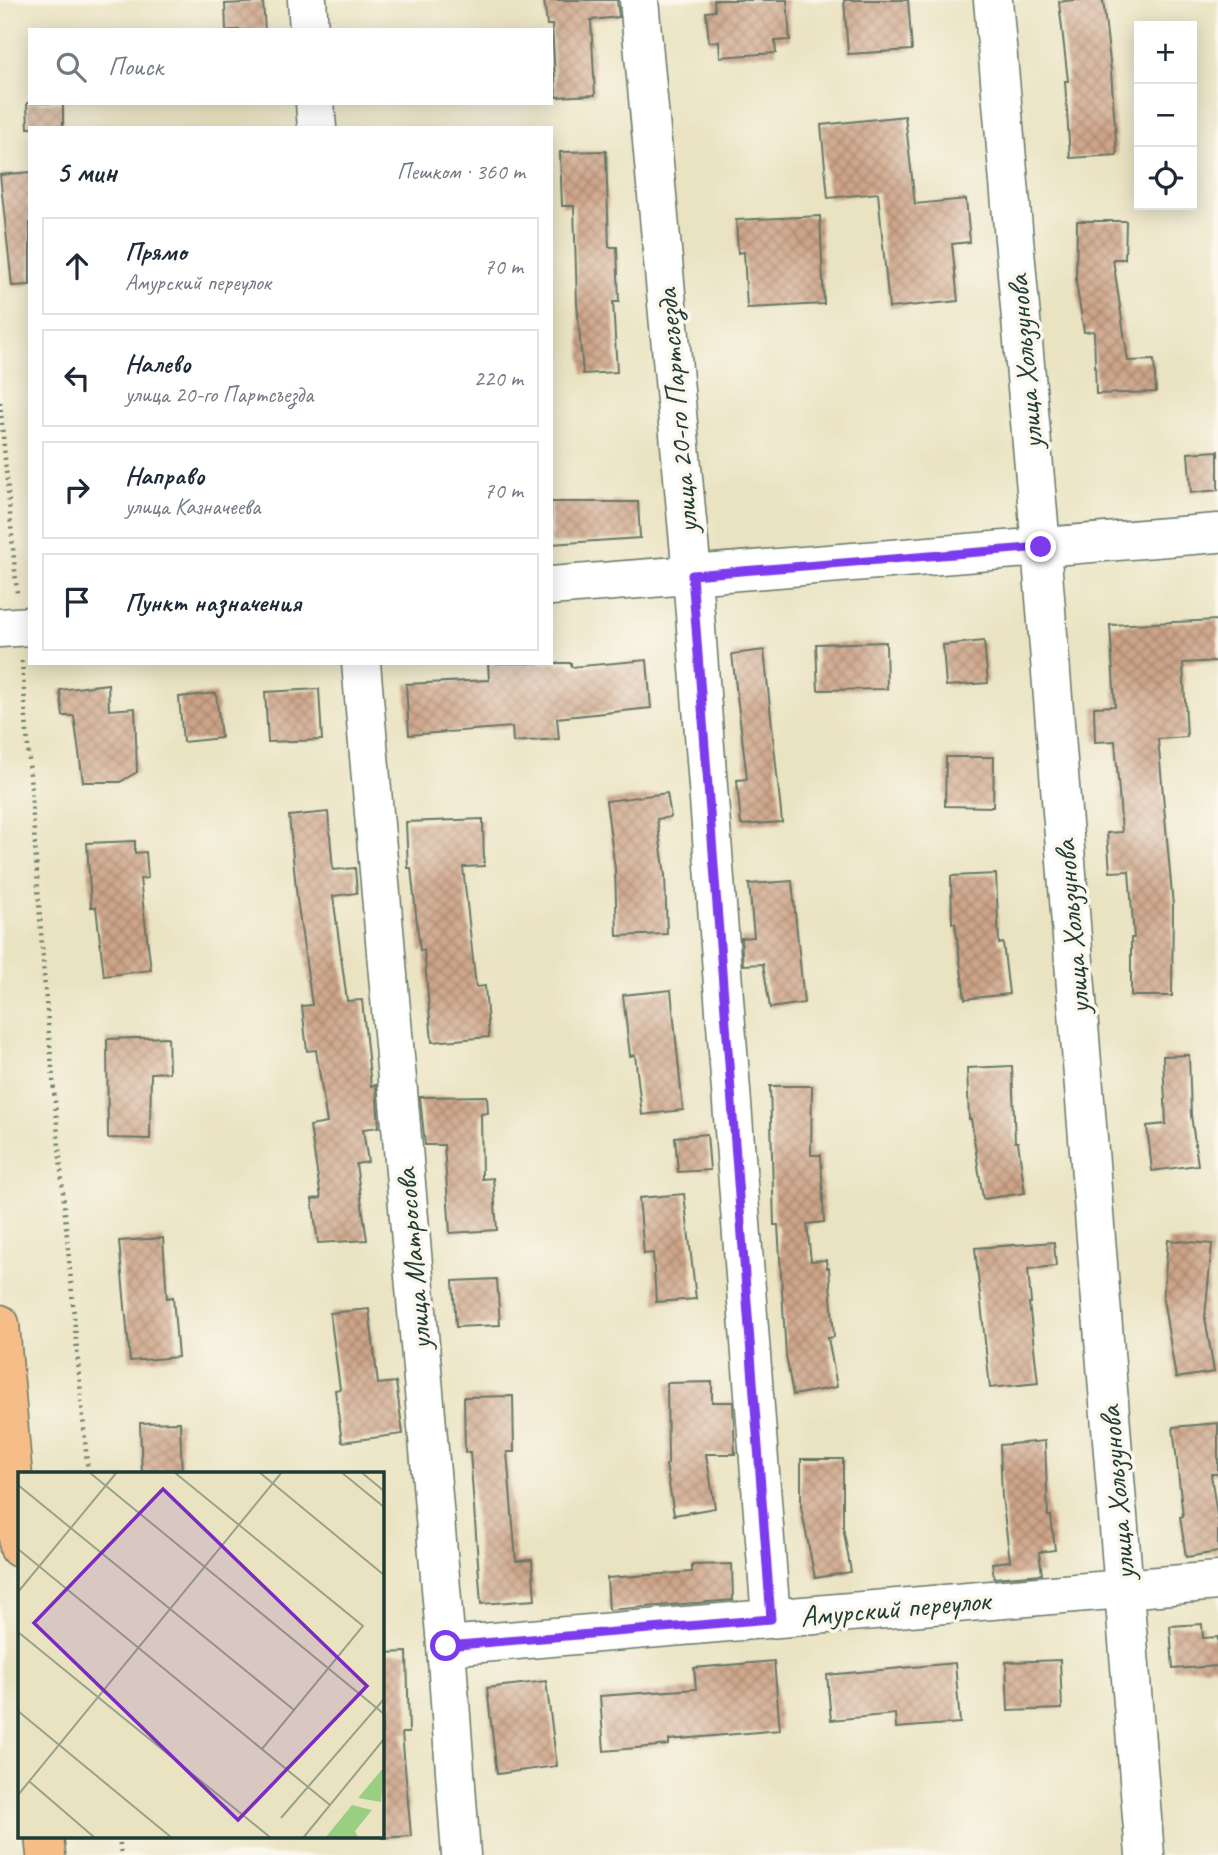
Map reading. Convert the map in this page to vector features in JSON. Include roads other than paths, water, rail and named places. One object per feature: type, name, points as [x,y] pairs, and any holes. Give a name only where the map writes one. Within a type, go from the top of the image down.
[{"type":"main road","points":[[0,1324],[18,1536]]},
{"type":"street","points":[[307,0],[309,28]]},
{"type":"street","name":"улица 20-го Партсъезда","points":[[639,0],[692,575],[771,1619]]},
{"type":"street","name":"улица Хользунова","points":[[993,0],[1041,547],[1145,1855]]},
{"type":"street","points":[[315,105],[317,126]]},
{"type":"street","points":[[553,586],[1218,533]]},
{"type":"street","name":"улица Матросова","points":[[361,665],[446,1646],[461,1855]]},
{"type":"street","name":"Амурский переулок","points":[[446,1646],[1218,1581]]}]
